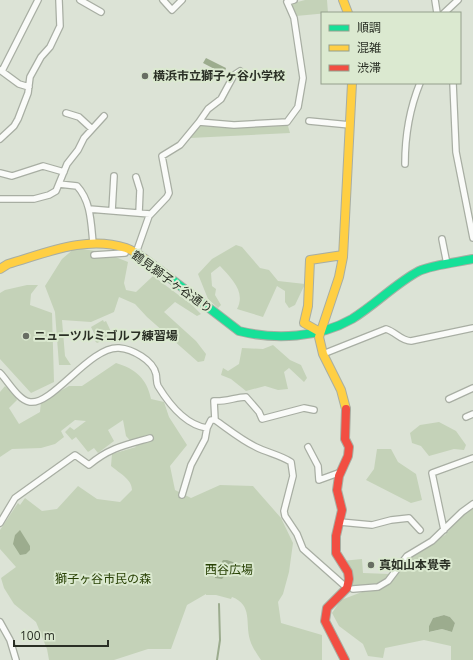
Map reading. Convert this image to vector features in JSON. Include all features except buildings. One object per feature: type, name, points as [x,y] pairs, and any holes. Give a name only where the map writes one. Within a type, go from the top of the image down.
[{"type":"street","points":[[29,87],[19,84],[1,71],[38,0]]},
{"type":"street","points":[[1,135],[14,126],[18,119],[29,87],[30,77],[50,47],[60,26],[59,0]]},
{"type":"street","points":[[80,0],[101,12]]},
{"type":"street","points":[[164,0],[172,10],[182,0]]},
{"type":"street","points":[[199,122],[234,125],[287,122],[298,107],[303,78],[294,18],[287,2],[294,0]]},
{"type":"street","points":[[343,0],[348,12]]},
{"type":"street","points":[[435,0],[437,12]]},
{"type":"street","points":[[445,12],[458,0]]},
{"type":"street","points":[[136,253],[150,214],[167,197],[169,193],[162,156],[180,145],[208,109],[221,99],[234,75],[240,71]]},
{"type":"street","points":[[350,588],[348,572],[336,553],[336,536],[342,510],[338,490],[341,472],[348,456],[349,447],[345,438],[348,413],[341,390],[323,354],[319,337],[340,277],[343,255],[352,84]]},
{"type":"street","points":[[405,164],[405,140],[413,99],[420,84]]},
{"type":"street","points":[[452,84],[456,152],[473,238]]},
{"type":"street","points":[[66,113],[79,117],[92,129]]},
{"type":"street","points":[[0,199],[34,199],[49,195],[56,191],[67,164],[82,145],[84,138],[104,116]]},
{"type":"street","points":[[309,121],[350,125]]},
{"type":"street","points":[[0,173],[12,176],[43,166],[64,172]]},
{"type":"street","points":[[112,211],[114,176]]},
{"type":"street","points":[[136,177],[140,190],[139,213]]},
{"type":"street","points":[[59,184],[77,186],[90,209],[93,243]]},
{"type":"street","points":[[90,209],[150,214]]},
{"type":"street","points":[[442,239],[447,264]]},
{"type":"street","name":"鶴見獅子ヶ谷通り","points":[[0,269],[8,264],[75,244],[93,243],[125,248],[136,253],[239,331],[256,335],[306,335],[320,332],[351,319],[415,273],[430,267],[473,259]]},
{"type":"street","points":[[94,255],[125,253],[125,248]]},
{"type":"street","points":[[320,332],[304,323],[308,306],[310,260],[343,255]]},
{"type":"street","points":[[323,354],[386,329],[392,331],[404,341],[411,341],[473,328]]},
{"type":"street","points":[[0,373],[22,398],[30,402],[36,401],[59,388],[91,359],[113,348],[129,349],[151,365],[156,373],[157,385],[183,418],[191,424],[207,428]]},
{"type":"street","points":[[449,400],[473,388]]},
{"type":"street","points":[[215,420],[214,401],[227,402],[246,397],[260,412],[263,426]]},
{"type":"street","points":[[262,419],[304,408],[314,410]]},
{"type":"street","points":[[182,495],[191,465],[205,439],[207,428],[211,420],[215,420]]},
{"type":"street","points":[[215,420],[244,441],[258,448],[281,456],[291,462],[293,476],[284,511],[285,516],[297,534],[303,549],[350,588]]},
{"type":"street","points":[[0,523],[15,498],[75,456],[89,465],[103,454],[116,447],[150,438]]},
{"type":"street","points":[[308,447],[318,466],[319,480],[341,472]]},
{"type":"street","points":[[444,530],[432,473],[473,458]]},
{"type":"street","points":[[345,660],[325,621],[327,608],[350,588],[378,587],[388,581],[407,556],[432,541],[462,512],[473,504]]},
{"type":"street","points":[[340,522],[372,525],[391,520],[409,518],[420,530]]},
{"type":"street","points":[[0,622],[10,640],[16,660]]},
{"type":"green space","points":[[305,0],[327,0],[328,12],[296,16],[290,4]]},
{"type":"green space","points":[[200,125],[228,127],[288,126],[290,133],[190,138]]},
{"type":"green space","points":[[236,245],[242,247],[260,268],[269,270],[278,281],[305,284],[295,305],[289,308],[285,302],[285,291],[277,286],[263,317],[237,309],[240,297],[239,291],[233,281],[220,266],[211,273],[212,286],[216,289],[215,295],[221,305],[218,308],[208,299],[198,274],[212,259]]},
{"type":"green space","points":[[75,248],[103,252],[128,262],[124,283],[126,290],[136,292],[153,276],[192,305],[201,314],[197,316],[175,302],[164,312],[196,341],[206,354],[204,361],[198,362],[147,317],[135,304],[119,297],[114,312],[91,322],[62,320],[65,356],[71,365],[59,365],[55,312],[45,286],[62,259]]},
{"type":"green space","name":"ニューツルミゴルフ練習場","points":[[27,285],[38,285],[31,294],[30,305],[52,313],[54,382],[31,393],[0,359],[0,293],[5,290]]},
{"type":"green space","points":[[103,320],[104,322],[106,321],[113,336],[97,343],[95,341],[97,339],[91,327]]},
{"type":"green space","points":[[273,345],[290,360],[301,365],[307,378],[304,382],[289,368],[284,372],[288,389],[278,390],[265,386],[246,391],[231,379],[221,375],[223,368],[228,371],[239,364],[242,348],[263,349]]},
{"type":"green space","name":"獅子ヶ谷市民の森","points":[[116,363],[129,368],[140,376],[147,386],[151,399],[164,402],[169,417],[187,445],[170,466],[175,490],[191,498],[220,485],[253,486],[281,518],[293,543],[289,572],[283,594],[278,602],[281,623],[322,635],[322,660],[261,660],[253,648],[250,640],[246,610],[239,600],[232,597],[231,599],[206,594],[187,605],[171,649],[148,649],[114,660],[49,660],[47,649],[36,622],[14,604],[4,588],[1,578],[16,567],[0,549],[0,530],[18,503],[20,505],[25,498],[42,511],[57,509],[78,486],[97,499],[120,502],[132,490],[127,479],[111,466],[112,454],[136,447],[126,436],[123,420],[108,430],[114,441],[98,453],[94,448],[88,452],[76,437],[72,440],[65,432],[70,427],[74,430],[86,421],[75,420],[61,431],[64,437],[55,444],[41,448],[12,449],[0,457],[0,392],[5,386],[14,394],[17,400],[9,408],[19,424],[40,412],[41,402],[69,386],[82,386]]},
{"type":"green space","points":[[439,422],[456,431],[466,445],[464,450],[454,449],[429,456],[421,446],[412,443],[410,433],[420,425]]},
{"type":"green space","points":[[377,449],[391,449],[398,462],[416,474],[422,500],[411,503],[366,480],[374,469]]},
{"type":"green space","points":[[473,508],[473,660],[451,660],[451,646],[424,640],[385,648],[383,658],[368,656],[363,644],[339,626],[332,613],[341,600],[375,587],[352,587],[351,576],[342,561],[362,559],[363,573],[389,574],[387,580],[381,584],[390,581],[408,558],[445,535],[463,514]],"holes":[[[444,615],[450,617],[455,623],[452,632],[442,629],[430,632],[429,626],[433,618]]]},
{"type":"shaded area","points":[[206,58],[226,68],[224,74],[203,63]]},
{"type":"shaded area","points":[[20,530],[30,546],[30,550],[26,554],[20,555],[13,544],[15,535]]},
{"type":"shaded area","points":[[223,560],[236,563],[237,566],[235,572],[227,573],[222,579],[215,578],[215,573]]},
{"type":"shaded area","points":[[444,615],[450,617],[455,623],[452,632],[442,629],[429,632],[429,626],[433,618]]},
{"type":"waterway","points":[[217,660],[220,640],[219,604]]},
{"type":"traffic: fast","points":[[157,268],[239,331],[267,336],[297,336],[325,330],[352,319],[419,271],[438,265],[473,259]]},
{"type":"traffic: slow","points":[[343,0],[348,12]]},
{"type":"traffic: slow","points":[[346,409],[341,390],[323,354],[319,337],[339,277],[343,257],[352,84]]},
{"type":"traffic: slow","points":[[0,269],[8,264],[51,251],[81,244],[96,243],[126,248],[138,254],[157,268]]},
{"type":"traffic: slow","points":[[320,332],[304,323],[308,306],[310,260],[343,255]]},
{"type":"traffic: jam","points":[[345,660],[325,621],[327,608],[347,588],[349,579],[348,572],[336,553],[336,536],[342,510],[337,490],[339,476],[348,456],[349,447],[345,439],[346,409]]},
{"type":"place","name":"横浜市立獅子ヶ谷小学校","points":[[145,76]]},
{"type":"place","name":"ニューツルミゴルフ練習場","points":[[26,336]]},
{"type":"place","name":"真如山本覺寺","points":[[371,565]]},
{"type":"park label","name":"西谷広場","points":[[229,570]]}]
